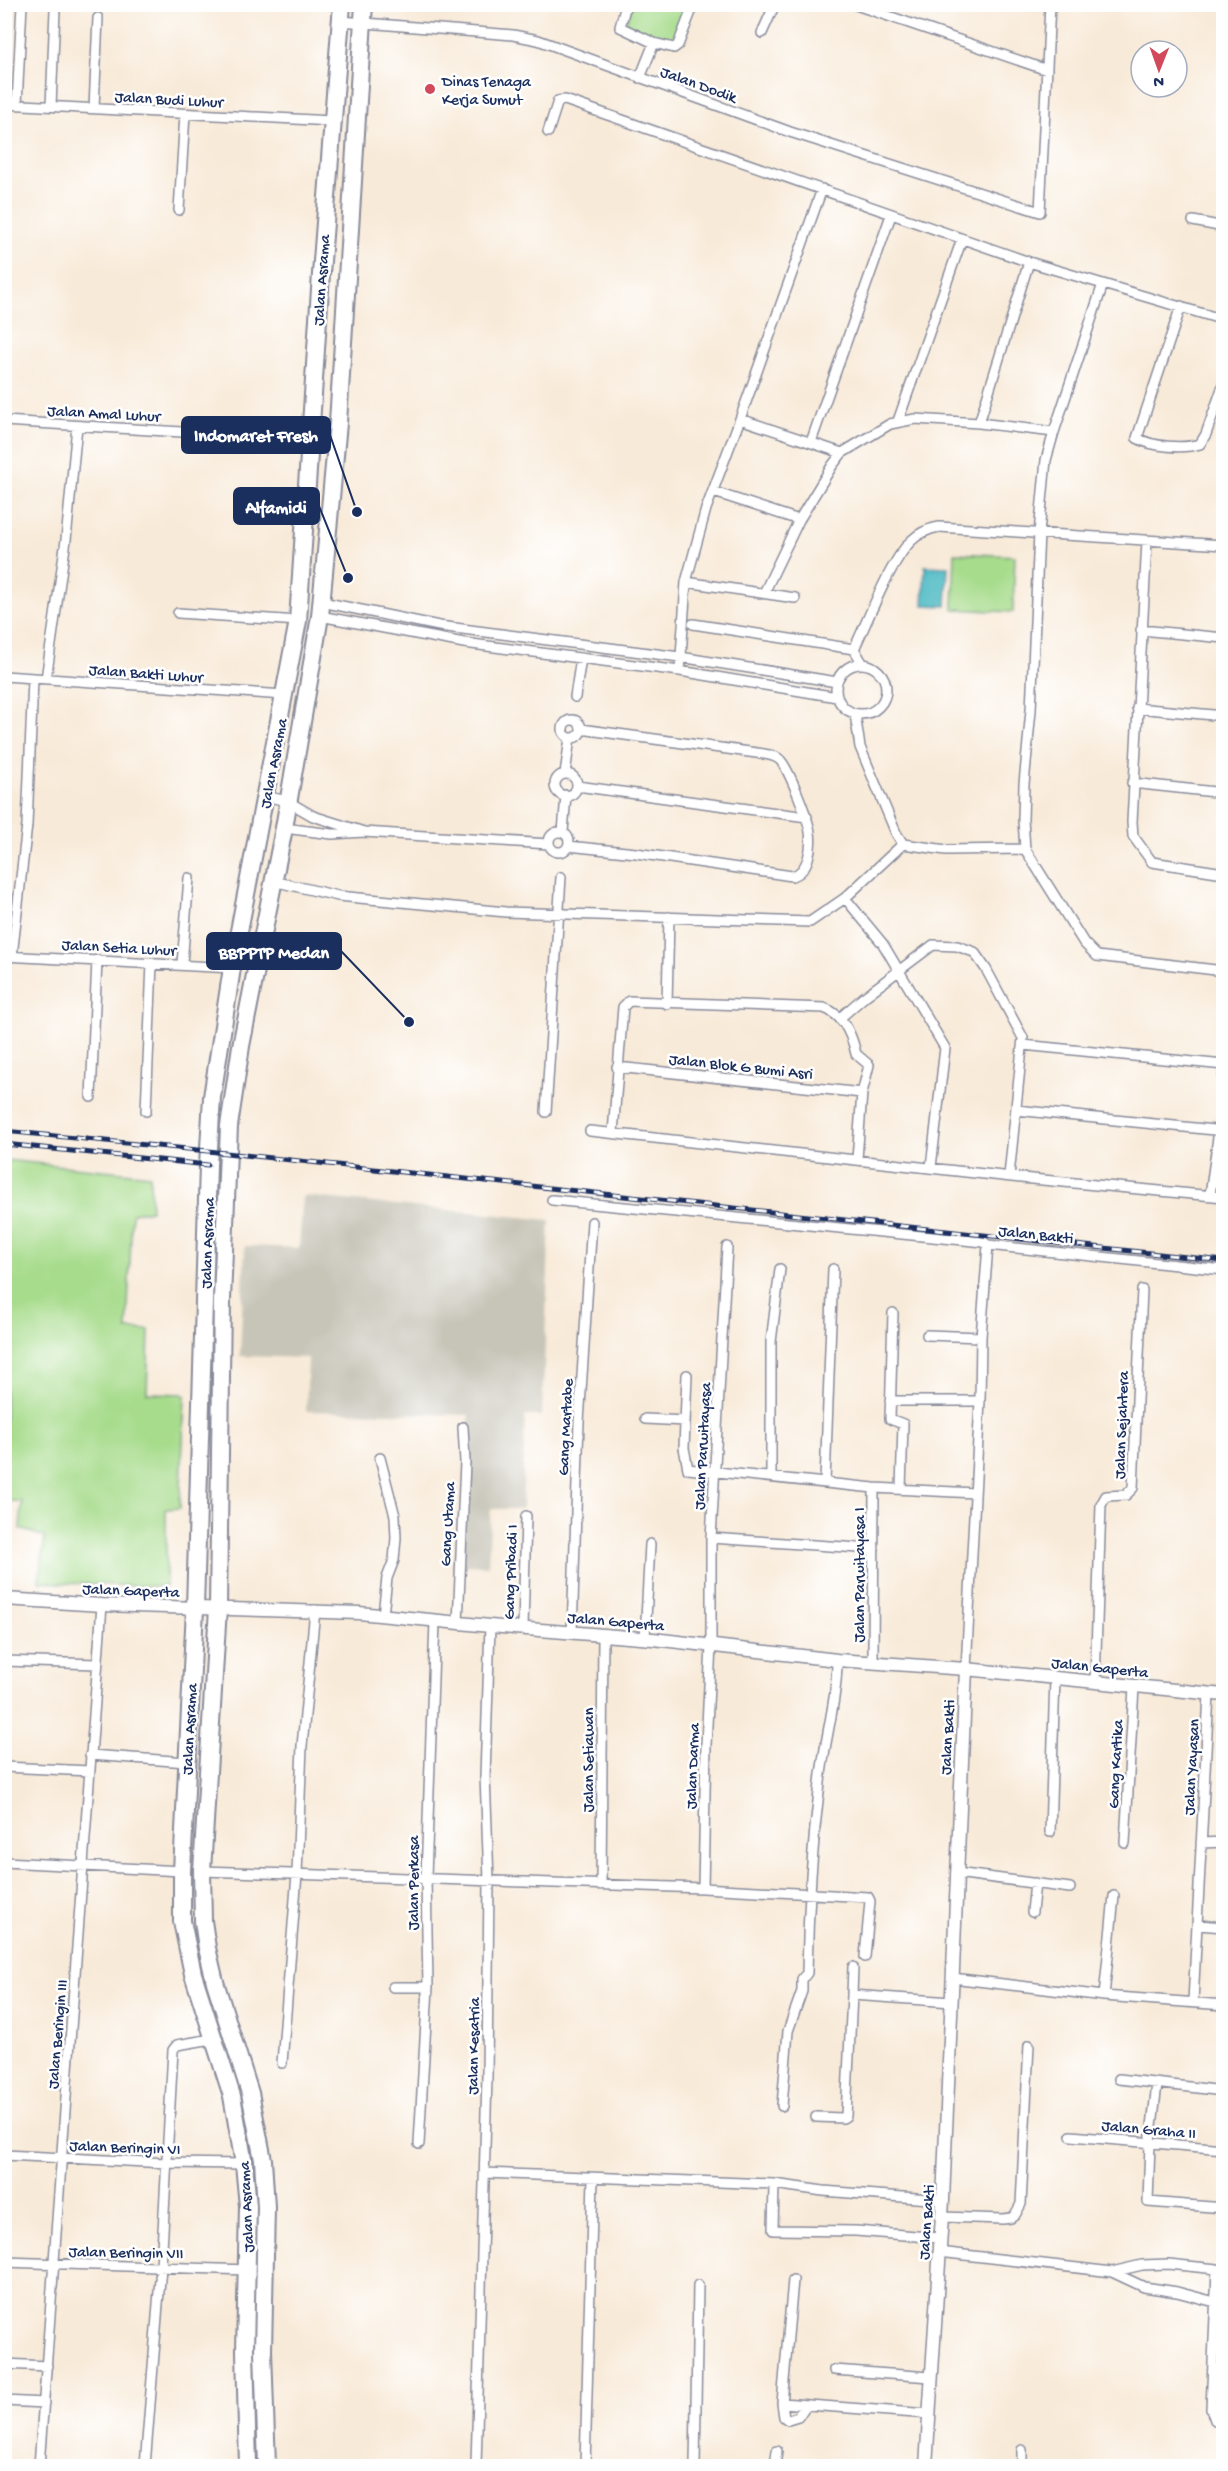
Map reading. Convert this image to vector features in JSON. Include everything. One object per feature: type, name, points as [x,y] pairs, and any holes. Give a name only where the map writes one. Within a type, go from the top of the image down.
[{"type":"highway","name":"Jalan Asrama","points":[[267,2466],[263,2351],[266,2207],[263,2160],[250,2093],[215,1982],[203,1921],[202,1871],[218,1608],[222,1300],[229,1126],[241,1046],[284,828],[321,609],[338,423],[364,4]]},
{"type":"highway","name":"Jalan Asrama","points":[[248,2466],[245,2351],[248,2206],[244,2164],[232,2096],[193,1974],[182,1921],[182,1871],[195,1608],[208,1151],[212,1097],[232,968],[298,621],[332,121],[342,13]]},
{"type":"street","points":[[17,104],[22,4]]},
{"type":"street","points":[[626,4],[619,26],[654,43],[677,47],[694,4]]},
{"type":"street","points":[[762,33],[775,4]]},
{"type":"street","points":[[853,4],[1047,70],[1050,4]]},
{"type":"street","points":[[51,106],[55,10]]},
{"type":"street","name":"Jalan Dodik","points":[[342,13],[363,23],[527,37],[790,132],[1040,212],[1047,70]]},
{"type":"street","points":[[94,108],[98,18]]},
{"type":"street","points":[[640,78],[654,43]]},
{"type":"street","points":[[548,132],[558,101],[565,99],[1029,262],[1224,320]]},
{"type":"street","name":"Jalan Budi Luhur","points":[[4,104],[332,121]]},
{"type":"street","points":[[180,210],[185,114]]},
{"type":"street","points":[[680,672],[686,582],[705,509],[714,492],[822,189]]},
{"type":"street","points":[[811,442],[891,215]]},
{"type":"street","points":[[1193,221],[1224,227]]},
{"type":"street","points":[[898,421],[962,239]]},
{"type":"street","points":[[979,423],[1029,262]]},
{"type":"street","points":[[1103,284],[1046,460],[1039,533],[1031,710],[1023,820],[1025,849],[1084,943],[1097,956],[1224,971]]},
{"type":"street","points":[[1180,306],[1137,438],[1152,443],[1191,446],[1202,442],[1224,383]]},
{"type":"street","points":[[740,419],[842,453]]},
{"type":"street","name":"Jalan Amal Luhur","points":[[4,421],[310,440]]},
{"type":"street","points":[[764,593],[799,519],[842,453],[898,421],[979,423],[1054,432]]},
{"type":"street","points":[[46,679],[66,540],[77,426]]},
{"type":"street","points":[[714,492],[799,519]]},
{"type":"street","points":[[854,649],[899,557],[911,541],[925,530],[939,527],[1224,545]]},
{"type":"street","points":[[1147,541],[1132,783],[1133,836],[1152,862],[1224,873]]},
{"type":"street","points":[[686,582],[795,598]]},
{"type":"street","points":[[321,609],[381,614],[439,626],[680,657],[837,682]]},
{"type":"street","points":[[321,609],[379,627],[435,638],[680,672],[837,697]]},
{"type":"street","points":[[178,613],[298,621]]},
{"type":"street","points":[[693,624],[854,649]]},
{"type":"street","points":[[435,638],[439,626]]},
{"type":"street","points":[[1141,630],[1224,638]]},
{"type":"street","points":[[854,649],[862,664]]},
{"type":"street","points":[[575,697],[582,658]]},
{"type":"street","points":[[862,664],[871,666],[884,676],[887,693],[879,708],[872,712],[855,714],[841,705],[837,697],[837,682],[846,669],[862,664]]},
{"type":"street","name":"Jalan Bakti Luhur","points":[[4,676],[285,695]]},
{"type":"street","points":[[8,956],[27,825],[33,679]]},
{"type":"street","points":[[1137,708],[1224,716]]},
{"type":"street","points":[[855,714],[860,747],[896,833],[903,844],[946,850],[1025,849]]},
{"type":"street","points":[[570,738],[563,731],[566,722],[576,721],[581,729]]},
{"type":"street","points":[[570,738],[578,736],[581,729]]},
{"type":"street","points":[[568,846],[792,876],[800,873],[806,867],[810,833],[807,818],[781,761],[771,755],[581,729]]},
{"type":"street","points":[[564,774],[570,738]]},
{"type":"street","points":[[564,774],[571,775],[576,780],[577,786],[571,794],[561,794],[555,786],[560,776],[564,774]]},
{"type":"street","points":[[1132,783],[1224,793]]},
{"type":"street","points":[[577,786],[807,818]]},
{"type":"street","points":[[284,828],[332,834],[364,832],[549,844],[555,852],[565,850],[568,846],[568,838],[563,832],[566,795]]},
{"type":"street","points":[[265,796],[287,801],[313,816],[364,832]]},
{"type":"street","points":[[310,831],[313,816]]},
{"type":"street","points":[[549,844],[552,834],[563,832]]},
{"type":"street","points":[[273,881],[338,896],[506,912],[810,922],[845,898],[903,844]]},
{"type":"street","points":[[546,1112],[561,877]]},
{"type":"street","points":[[182,964],[189,879]]},
{"type":"street","points":[[845,898],[884,944],[945,1048],[931,1167]]},
{"type":"street","points":[[667,1004],[669,917]]},
{"type":"street","points":[[840,1018],[898,969],[933,945],[957,946],[974,952],[986,969],[1021,1033],[1023,1045],[1009,1176]]},
{"type":"street","name":"Jalan Setia Luhur","points":[[8,956],[232,968]]},
{"type":"street","points":[[91,1097],[97,960]]},
{"type":"street","points":[[146,1111],[152,963]]},
{"type":"street","points":[[613,1133],[617,1067],[625,1004],[632,1001],[824,1008],[835,1012],[840,1018],[854,1041],[856,1054],[869,1065],[862,1093],[857,1159]]},
{"type":"street","points":[[1023,1045],[1224,1065]]},
{"type":"street","name":"Jalan Blok G Bumi Asri","points":[[617,1067],[862,1093]]},
{"type":"street","points":[[1210,1195],[1221,1130],[1224,1072]]},
{"type":"street","points":[[1016,1110],[1221,1130]]},
{"type":"street","points":[[590,1131],[1224,1197]]},
{"type":"street","points":[[552,1200],[984,1242],[988,1245]]},
{"type":"street","name":"Gang Martabe","points":[[572,1633],[579,1422],[592,1222]]},
{"type":"street","name":"Jalan Bakti","points":[[926,2466],[939,2238],[944,2200],[956,1873],[980,1401],[981,1337],[988,1245],[1224,1270]]},
{"type":"street","name":"Jalan Parwitayasa","points":[[711,1646],[711,1538],[727,1247]]},
{"type":"street","points":[[771,1477],[771,1342],[780,1269]]},
{"type":"street","points":[[825,1482],[833,1269]]},
{"type":"street","name":"Jalan Sejahtera","points":[[1095,1682],[1101,1505],[1106,1496],[1126,1495],[1133,1488],[1142,1290]]},
{"type":"street","points":[[893,1313],[890,1401],[891,1420],[901,1421],[903,1424],[901,1490]]},
{"type":"street","points":[[927,1335],[981,1337]]},
{"type":"street","points":[[687,1375],[684,1448],[687,1468],[874,1488],[975,1493]]},
{"type":"street","points":[[890,1401],[980,1401]]},
{"type":"street","points":[[645,1419],[685,1421]]},
{"type":"street","name":"Gang Utama","points":[[458,1623],[465,1462],[463,1427]]},
{"type":"street","points":[[379,1614],[387,1578],[394,1560],[396,1538],[394,1516],[380,1458]]},
{"type":"street","name":"Jalan Parwitayasa I","points":[[873,1662],[874,1488]]},
{"type":"street","name":"Gang Pribadi I","points":[[523,1629],[526,1516]]},
{"type":"street","points":[[711,1538],[874,1549]]},
{"type":"street","points":[[645,1638],[650,1544]]},
{"type":"street","name":"Jalan Gaperta","points":[[4,1599],[102,1605],[315,1610],[379,1614],[523,1629],[645,1638],[837,1660],[966,1669],[1224,1695]]},
{"type":"street","name":"Jalan Beringin III","points":[[39,2466],[102,1605]]},
{"type":"street","points":[[282,2063],[297,1874],[302,1746],[315,1610]]},
{"type":"street","name":"Jalan Perkasa","points":[[419,2144],[428,1987],[426,1877],[435,1621]]},
{"type":"street","name":"Jalan Kesatria","points":[[476,2466],[489,1880],[485,1776],[490,1626]]},
{"type":"street","name":"Jalan Setiawan","points":[[601,1885],[603,1635]]},
{"type":"street","name":"Jalan Darma","points":[[703,1888],[711,1646]]},
{"type":"street","points":[[782,2106],[788,2031],[802,1991],[802,1979],[807,1973],[810,1894],[820,1783],[832,1716],[837,1660]]},
{"type":"street","points":[[4,1661],[97,1664]]},
{"type":"street","points":[[1050,1832],[1055,1678]]},
{"type":"street","name":"Gang Kartika","points":[[1125,1844],[1134,1687]]},
{"type":"street","name":"Jalan Yayasan","points":[[1193,2002],[1209,1694]]},
{"type":"street","points":[[90,1755],[187,1762]]},
{"type":"street","points":[[4,1767],[90,1771]]},
{"type":"street","points":[[1202,1843],[1224,1842]]},
{"type":"street","points":[[4,1862],[182,1871]]},
{"type":"street","points":[[202,1871],[703,1888],[869,1898],[865,1957]]},
{"type":"street","points":[[956,1873],[1070,1888]]},
{"type":"street","points":[[1032,1912],[1035,1883]]},
{"type":"street","points":[[1104,1996],[1114,1896]]},
{"type":"street","points":[[1198,1925],[1224,1927]]},
{"type":"street","points":[[816,2117],[843,2118],[846,2116],[853,1967]]},
{"type":"street","points":[[952,1978],[1104,1996],[1224,2005]]},
{"type":"street","points":[[393,1987],[428,1987]]},
{"type":"street","points":[[852,1995],[952,2002]]},
{"type":"street","points":[[145,2466],[161,2267],[173,2050],[177,2044],[213,2038]]},
{"type":"street","points":[[942,2217],[1003,2219],[1011,2218],[1018,2211],[1029,2044]]},
{"type":"street","points":[[1119,2079],[1224,2091]]},
{"type":"street","points":[[1157,2084],[1150,2143],[1148,2202],[1224,2208]]},
{"type":"street","name":"Jalan Graha II","points":[[1071,2136],[1224,2149]]},
{"type":"street","name":"Jalan Beringin VI","points":[[4,2155],[166,2163],[244,2164]]},
{"type":"street","points":[[484,2173],[774,2184],[823,2191],[944,2200]]},
{"type":"street","points":[[585,2466],[593,2178]]},
{"type":"street","points":[[774,2184],[773,2229],[856,2231],[939,2238]]},
{"type":"street","points":[[939,2252],[1112,2272],[1144,2287],[1177,2292],[1215,2302]]},
{"type":"street","name":"Jalan Beringin VII","points":[[4,2262],[248,2270]]},
{"type":"street","points":[[1112,2272],[1142,2265],[1220,2267],[1215,2302],[1220,2346],[1211,2409],[1215,2421],[1224,2423]]},
{"type":"street","points":[[794,2280],[782,2403],[784,2416],[788,2420],[798,2417],[806,2405]]},
{"type":"street","points":[[695,2466],[698,2285]]},
{"type":"street","points":[[4,2364],[46,2366]]},
{"type":"street","points":[[834,2370],[931,2377]]},
{"type":"street","points":[[4,2401],[44,2403]]},
{"type":"street","points":[[782,2403],[929,2414]]},
{"type":"street","points":[[1022,2450],[1022,2466]]},
{"type":"street","points":[[775,2466],[777,2451]]},
{"type":"shaded area","points":[[303,1196],[550,1220],[542,1416],[525,1416],[522,1509],[491,1509],[488,1566],[462,1565],[469,1415],[306,1411],[308,1358],[240,1356],[245,1246],[299,1248]]},
{"type":"green space","points":[[632,5],[690,5],[676,44],[625,25]]},
{"type":"green space","points":[[955,553],[1015,556],[1013,612],[953,609]]},
{"type":"green space","points":[[5,1160],[150,1175],[151,1210],[132,1213],[127,1330],[149,1330],[147,1393],[185,1394],[180,1508],[166,1509],[166,1587],[39,1582],[45,1537],[20,1529],[22,1502],[5,1500]]},
{"type":"water","points":[[925,566],[948,567],[946,606],[923,605]]},
{"type":"railway","points":[[4,1131],[1224,1261]]},
{"type":"railway","points":[[4,1144],[208,1165]]},
{"type":"place","name":"Dinas Tenaga Kerja Sumut","points":[[430,89]]},
{"type":"place","name":"Indomaret Fresh","points":[[357,512]]},
{"type":"place","name":"Alfamidi","points":[[348,578]]},
{"type":"place","name":"BBPPTP Medan","points":[[409,1022]]}]
